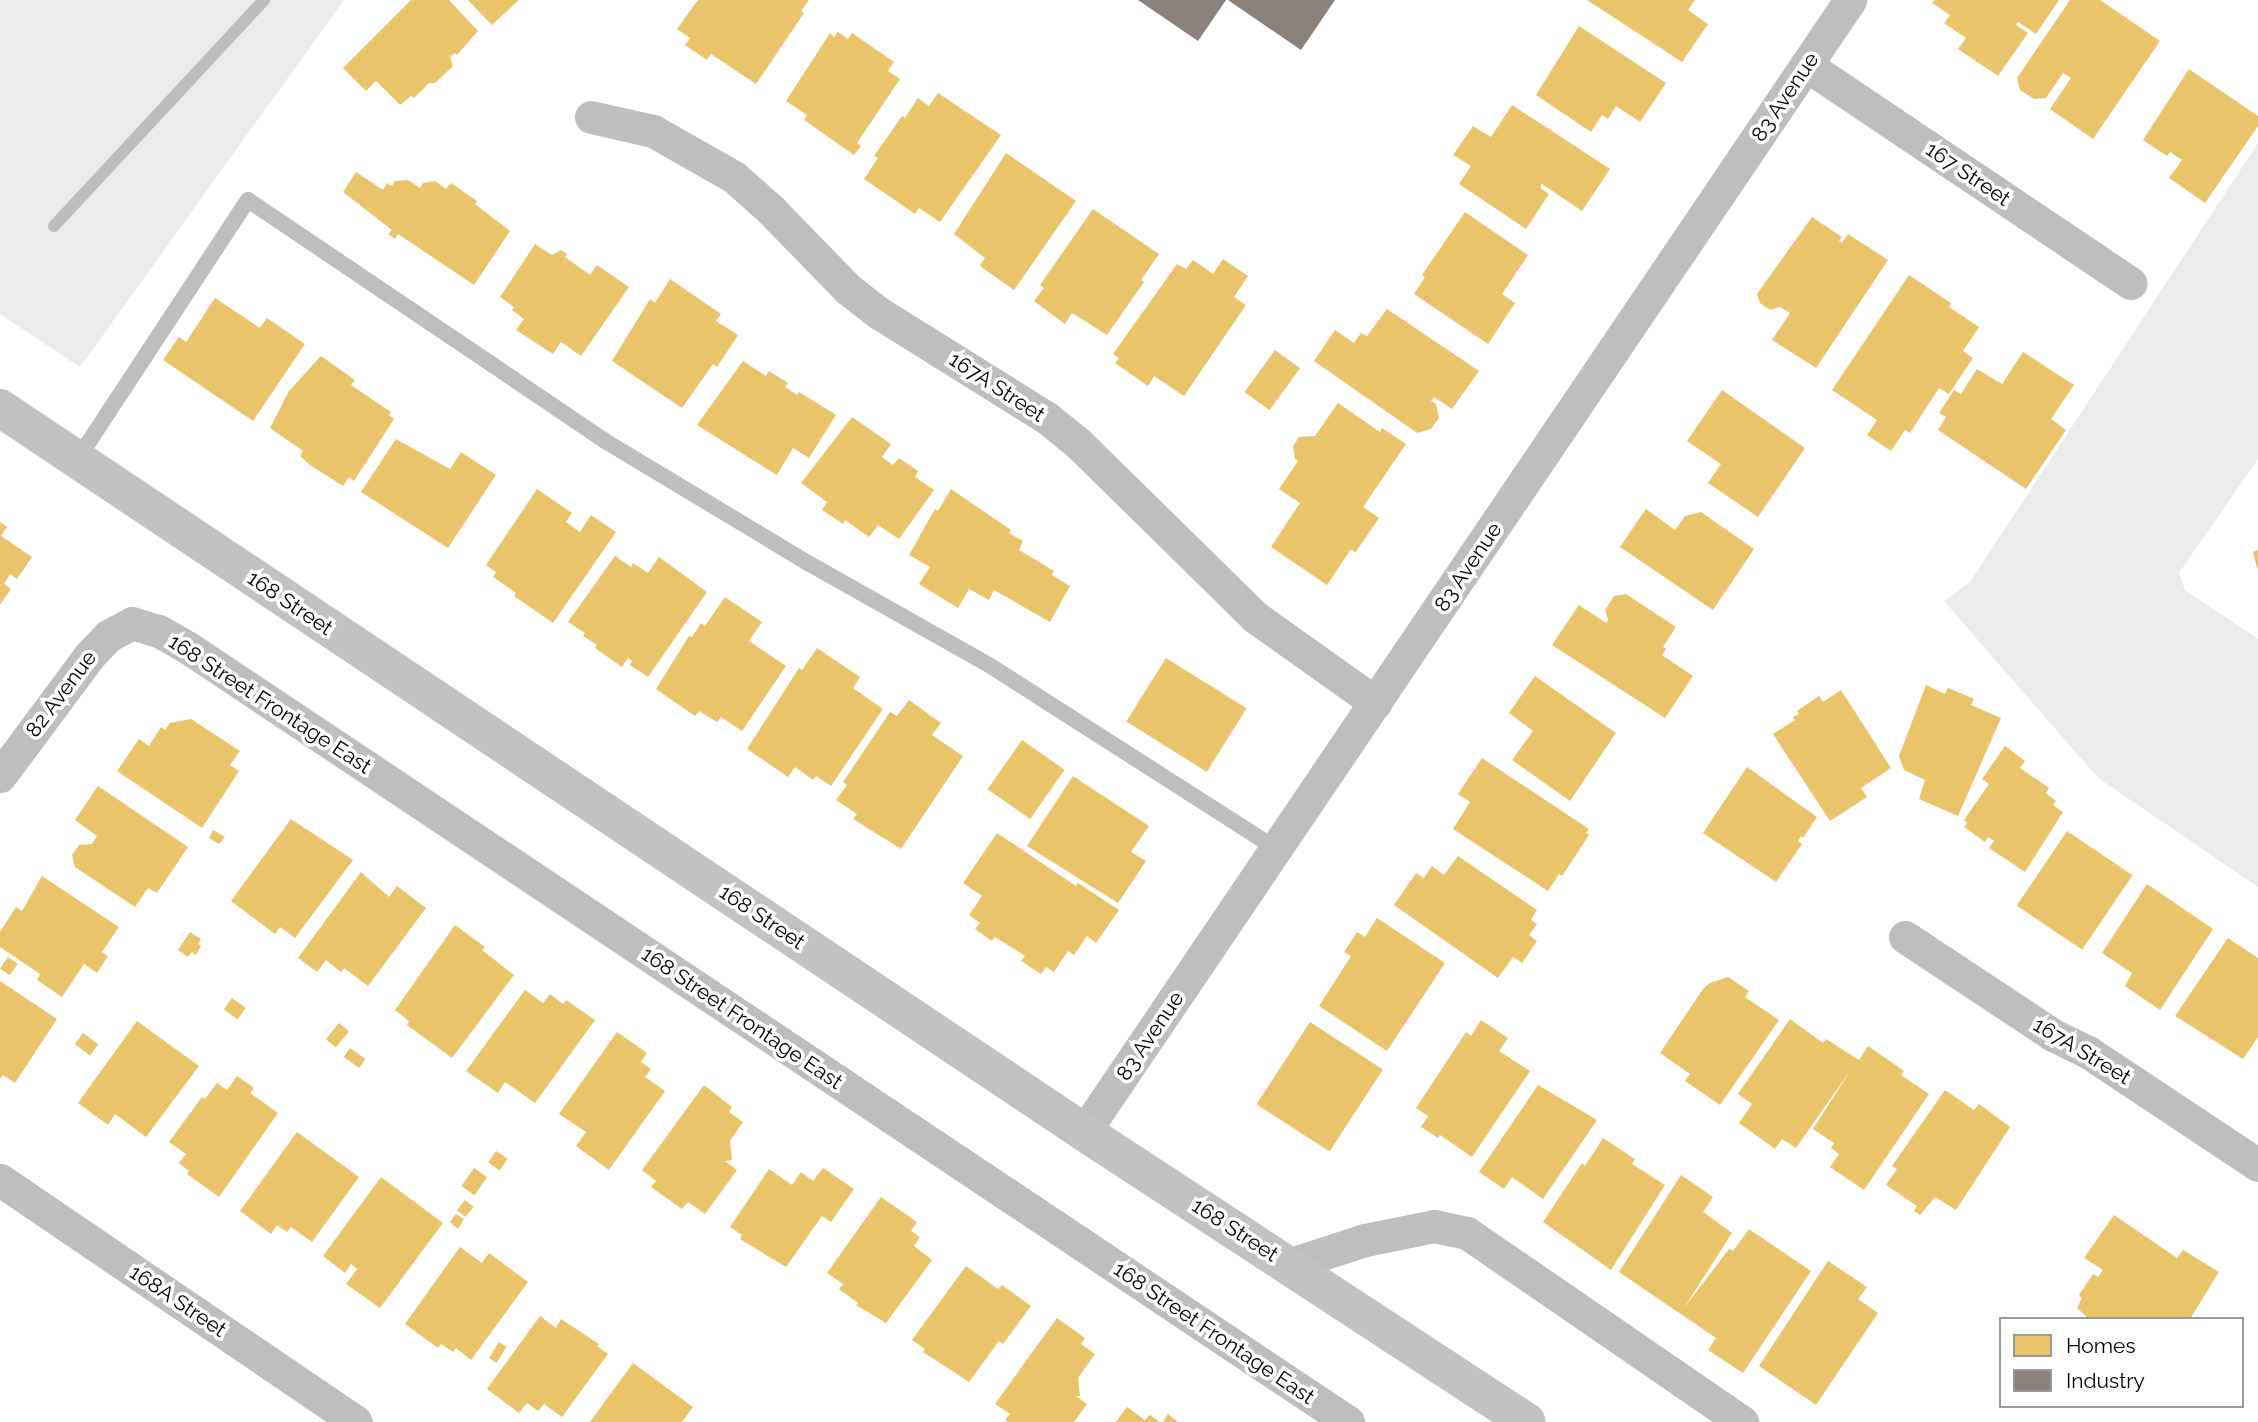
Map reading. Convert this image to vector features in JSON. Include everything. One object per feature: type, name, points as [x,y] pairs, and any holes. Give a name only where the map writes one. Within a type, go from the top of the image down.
[{"type":"main road","name":"168 Street","points":[[0,408],[1084,1132],[1527,1422]]},
{"type":"street","name":"83 Avenue","points":[[1084,1132],[1377,703],[1850,0]]},
{"type":"street","name":"167 Street","points":[[1806,65],[2131,283]]},
{"type":"street","name":"167A Street","points":[[591,117],[653,131],[734,177],[770,209],[848,289],[890,320],[1047,418],[1078,443],[1255,617],[1377,703]]},
{"type":"street","name":"82 Avenue","points":[[0,776],[94,649],[108,636],[132,623]]},
{"type":"street","name":"168 Street Frontage East","points":[[132,623],[159,631],[187,647],[1348,1422]]},
{"type":"street","name":"167A Street","points":[[1905,937],[2053,1035],[2088,1052],[2258,1166]]},
{"type":"street","name":"168A Street","points":[[0,1181],[356,1422]]},
{"type":"street","points":[[1288,1265],[1365,1240],[1434,1227],[1467,1233],[1742,1422]]},
{"type":"lane","points":[[77,460],[248,200],[605,441],[808,563],[989,665],[1277,849]]},
{"type":"shaded area","points":[[0,0],[344,0],[80,367],[0,314]]},
{"type":"shaded area","points":[[2258,143],[2258,459],[2179,573],[2185,590],[2258,639],[2258,887],[2098,778],[1944,601],[1970,582]]},
{"type":"building: Homes","points":[[411,0],[449,0],[478,31],[457,55],[455,53],[450,57],[453,66],[435,83],[429,83],[414,98],[411,96],[400,105],[376,81],[366,91],[343,68]]},
{"type":"building: Homes","points":[[468,0],[519,0],[492,25]]},
{"type":"building: Homes","points":[[698,0],[809,0],[801,11],[804,13],[756,84],[711,54],[707,60],[685,45],[690,38],[677,29]]},
{"type":"building: Homes","points":[[1587,0],[1695,0],[1688,10],[1708,24],[1682,62]]},
{"type":"building: Homes","points":[[1935,0],[2059,0],[2036,34],[2018,22],[2016,25],[2028,33],[1998,76],[1958,49],[1966,38],[1944,23],[1950,15],[1932,3]]},
{"type":"building: Homes","points":[[2070,0],[2100,0],[2160,41],[2093,139],[2050,109],[2071,78],[2063,73],[2046,98],[2034,99],[2020,90],[2017,78]]},
{"type":"building: Homes","points":[[1579,26],[1666,83],[1640,122],[1616,106],[1608,119],[1602,115],[1591,132],[1536,95]]},
{"type":"building: Homes","points":[[838,32],[848,39],[852,33],[894,62],[888,71],[900,79],[857,143],[861,146],[854,155],[804,120],[807,115],[786,101],[830,33],[834,37]]},
{"type":"building: Homes","points":[[2189,69],[2258,116],[2258,126],[2205,203],[2169,178],[2182,160],[2170,152],[2167,156],[2143,140]]},
{"type":"building: Homes","points":[[938,93],[1001,135],[940,222],[919,208],[915,214],[864,179],[878,158],[874,156],[902,116],[905,118],[918,98],[929,106]]},
{"type":"building: Homes","points":[[1512,105],[1610,169],[1582,211],[1542,184],[1540,188],[1549,194],[1526,229],[1459,184],[1471,166],[1453,155],[1473,126],[1491,137]]},
{"type":"building: Homes","points":[[1006,153],[1076,201],[1014,290],[980,266],[985,258],[954,234]]},
{"type":"building: Homes","points":[[356,172],[383,190],[387,183],[392,186],[395,181],[408,180],[420,188],[423,183],[435,181],[446,189],[451,183],[477,201],[475,204],[510,231],[474,285],[398,234],[395,239],[388,234],[392,230],[343,192]]},
{"type":"building: Homes","points":[[1093,209],[1159,254],[1141,280],[1144,282],[1107,335],[1072,313],[1065,324],[1034,301],[1044,288],[1040,285]]},
{"type":"building: Homes","points":[[1465,212],[1528,255],[1502,294],[1515,303],[1488,344],[1414,294],[1425,277],[1422,275]]},
{"type":"building: Homes","points":[[1812,217],[1842,237],[1839,241],[1842,243],[1848,234],[1888,260],[1816,368],[1772,340],[1790,313],[1780,307],[1770,310],[1760,303],[1757,294]]},
{"type":"building: Homes","points":[[535,244],[552,255],[561,250],[567,254],[565,257],[590,275],[597,265],[629,287],[581,356],[561,342],[553,354],[516,330],[524,319],[500,297]]},
{"type":"building: Homes","points":[[1223,259],[1248,276],[1234,297],[1246,305],[1184,396],[1154,376],[1148,386],[1115,363],[1119,358],[1113,354],[1177,264],[1186,269],[1193,260],[1213,274]]},
{"type":"building: Homes","points":[[1909,275],[1951,303],[1949,307],[1979,327],[1963,351],[1973,358],[1949,394],[1939,388],[1910,433],[1905,430],[1891,451],[1867,435],[1877,420],[1832,390]]},
{"type":"building: Homes","points":[[670,279],[721,314],[716,321],[738,335],[717,367],[713,364],[682,408],[612,361],[650,299],[655,303]]},
{"type":"building: Homes","points":[[215,298],[260,328],[267,318],[305,344],[253,421],[163,360],[179,337],[186,342]]},
{"type":"building: Homes","points":[[1387,309],[1479,371],[1452,409],[1434,397],[1431,401],[1436,404],[1439,418],[1431,429],[1417,433],[1314,361],[1335,330],[1354,343],[1361,333],[1367,336]]},
{"type":"building: Homes","points":[[1275,350],[1300,368],[1270,410],[1244,392]]},
{"type":"building: Homes","points":[[2023,352],[2074,385],[2051,419],[2066,430],[2026,489],[1938,430],[1946,417],[1939,413],[1954,390],[1961,394],[1977,369],[2002,384]]},
{"type":"building: Homes","points":[[321,356],[355,380],[351,385],[391,412],[389,415],[394,419],[354,481],[349,477],[343,486],[310,465],[300,456],[303,451],[270,428],[289,391]]},
{"type":"building: Homes","points":[[743,361],[766,376],[769,371],[788,383],[785,387],[797,395],[799,392],[836,415],[809,458],[793,448],[777,475],[697,425]]},
{"type":"building: Homes","points":[[1722,390],[1805,448],[1758,517],[1708,483],[1721,464],[1687,441]]},
{"type":"building: Homes","points":[[1338,403],[1380,432],[1382,428],[1406,444],[1363,507],[1379,518],[1355,553],[1351,549],[1327,585],[1271,547],[1300,503],[1279,489],[1298,461],[1295,459],[1293,446],[1299,437],[1315,436]]},
{"type":"building: Homes","points":[[852,417],[891,444],[882,457],[893,465],[899,458],[918,471],[915,477],[934,490],[899,539],[878,525],[869,537],[845,520],[843,524],[822,510],[827,502],[801,483]]},
{"type":"building: Homes","points":[[396,439],[450,469],[461,452],[496,475],[448,548],[361,492]]},
{"type":"building: Homes","points":[[537,489],[572,513],[566,522],[580,532],[591,515],[616,532],[553,623],[514,596],[516,593],[493,577],[496,572],[486,565]]},
{"type":"building: Homes","points":[[951,489],[1011,530],[1009,533],[1023,541],[1019,550],[1054,571],[1052,575],[1070,586],[1050,622],[994,590],[989,600],[969,589],[958,608],[919,584],[930,567],[909,555],[935,509],[938,511]]},
{"type":"building: Homes","points":[[1646,509],[1675,530],[1685,516],[1701,512],[1754,549],[1713,610],[1620,547]]},
{"type":"building: Homes","points":[[0,522],[7,527],[1,536],[32,557],[17,579],[10,574],[4,584],[11,589],[0,605]]},
{"type":"building: Homes","points":[[2258,550],[2258,568],[2257,568],[2253,552]]},
{"type":"building: Homes","points":[[615,556],[631,567],[633,563],[648,573],[659,557],[707,592],[648,677],[630,665],[632,661],[628,658],[622,667],[595,648],[597,645],[583,636],[585,633],[568,622]]},
{"type":"building: Homes","points":[[1626,594],[1676,627],[1663,647],[1666,649],[1662,655],[1693,676],[1665,718],[1552,645],[1579,605],[1606,623],[1608,620],[1605,610],[1614,596]]},
{"type":"building: Homes","points":[[725,597],[762,622],[749,641],[786,666],[742,731],[721,717],[717,722],[699,711],[695,716],[656,689],[689,636],[692,637],[701,623],[705,626]]},
{"type":"building: Homes","points":[[817,648],[860,677],[853,688],[883,709],[831,786],[816,776],[813,780],[795,767],[788,777],[747,749],[799,668],[802,670]]},
{"type":"building: Homes","points":[[1166,658],[1247,708],[1207,772],[1126,722]]},
{"type":"building: Homes","points":[[1535,676],[1616,733],[1570,801],[1512,760],[1533,731],[1509,713]]},
{"type":"building: Homes","points":[[1926,685],[1945,694],[1948,688],[1974,699],[1971,705],[2001,718],[1958,816],[1919,799],[1925,780],[1904,770],[1899,756]]},
{"type":"building: Homes","points":[[1841,690],[1891,768],[1861,788],[1867,797],[1830,821],[1773,734],[1795,720],[1793,717],[1799,714],[1797,711],[1819,696],[1823,702]]},
{"type":"building: Homes","points":[[909,700],[941,723],[932,735],[963,756],[901,849],[853,819],[857,814],[836,800],[847,785],[843,782],[890,712],[897,716]]},
{"type":"building: Homes","points":[[191,719],[240,751],[230,765],[239,771],[202,828],[117,771],[139,739],[149,746],[161,727],[165,730],[170,723]]},
{"type":"building: Homes","points":[[1022,740],[1065,770],[1030,819],[988,789]]},
{"type":"building: Homes","points":[[2005,746],[2025,761],[2020,768],[2049,788],[2046,793],[2056,801],[2053,805],[2063,812],[2025,872],[1989,848],[1994,841],[1988,837],[1985,842],[1964,827],[1967,823],[1964,820],[1989,784],[1982,779]]},
{"type":"building: Homes","points":[[1482,758],[1589,829],[1586,833],[1589,835],[1562,876],[1559,874],[1548,891],[1453,829],[1470,802],[1458,794]]},
{"type":"building: Homes","points":[[1747,767],[1817,817],[1803,838],[1801,836],[1798,841],[1802,844],[1776,882],[1703,833]]},
{"type":"building: Homes","points":[[1073,776],[1149,826],[1131,852],[1146,861],[1118,903],[1027,846]]},
{"type":"building: Homes","points":[[98,786],[188,847],[157,893],[148,888],[135,907],[75,867],[72,855],[79,845],[92,844],[97,836],[75,820]]},
{"type":"building: Homes","points":[[291,819],[353,860],[295,938],[280,927],[275,934],[231,901]]},
{"type":"building: Homes","points":[[213,830],[225,837],[219,844],[209,838]]},
{"type":"building: Homes","points":[[2067,831],[2132,875],[2082,950],[2017,906]]},
{"type":"building: Homes","points":[[997,833],[1076,886],[1078,883],[1119,910],[1096,943],[1087,936],[1074,955],[1068,951],[1054,972],[1046,967],[1041,974],[1021,961],[1025,956],[995,937],[992,941],[975,929],[980,923],[969,915],[982,896],[963,883]]},
{"type":"building: Homes","points":[[1458,856],[1537,910],[1531,920],[1537,924],[1529,935],[1537,941],[1522,963],[1513,957],[1498,978],[1394,905],[1416,873],[1424,878],[1432,866],[1444,875]]},
{"type":"building: Homes","points":[[361,872],[389,897],[397,886],[426,908],[368,986],[344,968],[341,972],[326,960],[317,972],[298,958]]},
{"type":"building: Homes","points":[[42,876],[119,927],[102,952],[108,956],[97,973],[84,964],[62,997],[37,980],[40,974],[0,947],[0,932],[16,907],[22,911]]},
{"type":"building: Homes","points":[[2147,884],[2213,929],[2160,1010],[2125,986],[2132,973],[2102,953]]},
{"type":"building: Homes","points":[[1377,918],[1445,963],[1387,1051],[1319,1006],[1351,956],[1344,952],[1357,932],[1365,937]]},
{"type":"building: Homes","points":[[455,925],[485,947],[482,950],[514,975],[452,1058],[407,1025],[409,1021],[395,1010]]},
{"type":"building: Homes","points":[[190,932],[201,939],[198,944],[201,946],[196,955],[192,952],[188,957],[178,950]]},
{"type":"building: Homes","points":[[2228,938],[2258,958],[2258,1037],[2243,1059],[2175,1016]]},
{"type":"building: Homes","points":[[8,957],[18,964],[10,975],[0,968]]},
{"type":"building: Homes","points":[[1728,977],[1749,991],[1745,997],[1779,1020],[1720,1105],[1685,1081],[1690,1074],[1660,1053],[1703,989],[1710,983]]},
{"type":"building: Homes","points":[[0,981],[57,1019],[15,1083],[3,1075],[0,1079]]},
{"type":"building: Homes","points":[[525,990],[543,1003],[550,994],[563,1004],[566,1000],[595,1020],[535,1103],[505,1082],[498,1093],[466,1071]]},
{"type":"building: Homes","points":[[232,998],[246,1008],[238,1019],[224,1009]]},
{"type":"building: Homes","points":[[1790,1019],[1823,1043],[1826,1039],[1859,1060],[1868,1046],[1904,1071],[1901,1075],[1929,1094],[1864,1190],[1830,1167],[1839,1154],[1831,1148],[1834,1143],[1813,1129],[1852,1068],[1796,1148],[1782,1139],[1775,1149],[1739,1123],[1752,1104],[1738,1094]]},
{"type":"building: Homes","points":[[1481,1020],[1508,1038],[1499,1051],[1530,1071],[1472,1157],[1440,1135],[1438,1138],[1421,1127],[1428,1116],[1416,1108],[1466,1032],[1471,1036]]},
{"type":"building: Homes","points":[[137,1021],[199,1066],[146,1137],[115,1114],[108,1125],[78,1103]]},
{"type":"building: Homes","points":[[1310,1022],[1383,1069],[1330,1152],[1257,1104]]},
{"type":"building: Homes","points":[[339,1023],[349,1031],[336,1048],[326,1039]]},
{"type":"building: Homes","points":[[617,1032],[647,1053],[641,1062],[651,1069],[645,1077],[665,1091],[609,1170],[576,1146],[586,1132],[559,1114]]},
{"type":"building: Homes","points":[[83,1033],[98,1044],[90,1055],[75,1044]]},
{"type":"building: Homes","points":[[350,1048],[366,1059],[359,1068],[344,1057]]},
{"type":"building: Homes","points":[[237,1076],[254,1088],[250,1093],[278,1113],[219,1197],[187,1174],[189,1171],[179,1163],[186,1154],[169,1142],[202,1097],[205,1099],[217,1083],[227,1090]]},
{"type":"building: Homes","points":[[704,1085],[732,1107],[729,1112],[743,1122],[730,1141],[732,1160],[725,1161],[737,1170],[705,1214],[688,1202],[682,1209],[651,1187],[656,1181],[642,1170]]},
{"type":"building: Homes","points":[[1538,1085],[1597,1120],[1543,1199],[1512,1177],[1504,1189],[1479,1172]]},
{"type":"building: Homes","points":[[1945,1090],[1974,1110],[1979,1104],[2010,1127],[1956,1210],[1935,1197],[1920,1215],[1914,1211],[1917,1206],[1886,1185],[1897,1169],[1892,1166]]},
{"type":"building: Homes","points":[[297,1132],[359,1177],[312,1242],[291,1227],[287,1232],[277,1225],[271,1234],[240,1211]]},
{"type":"building: Homes","points":[[1603,1138],[1635,1159],[1632,1164],[1665,1185],[1611,1270],[1543,1222],[1582,1163],[1585,1166]]},
{"type":"building: Homes","points":[[496,1151],[508,1159],[500,1170],[488,1163]]},
{"type":"building: Homes","points":[[474,1168],[487,1177],[474,1195],[461,1186]]},
{"type":"building: Homes","points":[[823,1168],[854,1189],[831,1222],[822,1216],[786,1267],[740,1239],[742,1235],[730,1227],[769,1169],[792,1185],[801,1172],[813,1181]]},
{"type":"building: Homes","points":[[1681,1175],[1713,1197],[1703,1212],[1732,1233],[1684,1308],[1729,1249],[1733,1251],[1749,1229],[1811,1271],[1743,1373],[1708,1350],[1716,1338],[1619,1272]]},
{"type":"building: Homes","points":[[381,1177],[443,1223],[380,1308],[346,1284],[357,1269],[351,1264],[345,1273],[323,1256]]},
{"type":"building: Homes","points":[[881,1197],[917,1222],[911,1231],[920,1237],[914,1246],[932,1260],[886,1323],[856,1305],[858,1303],[839,1289],[843,1284],[827,1273]]},
{"type":"building: Homes","points":[[465,1200],[474,1207],[466,1217],[457,1210]]},
{"type":"building: Homes","points":[[456,1214],[464,1219],[458,1229],[450,1222]]},
{"type":"building: Homes","points":[[2114,1215],[2177,1258],[2183,1250],[2219,1272],[2191,1317],[2087,1317],[2077,1308],[2082,1298],[2079,1295],[2093,1274],[2098,1277],[2103,1270],[2084,1258]]},
{"type":"building: Homes","points":[[460,1247],[482,1263],[489,1253],[528,1282],[471,1360],[456,1348],[453,1352],[441,1344],[438,1348],[405,1324]]},
{"type":"building: Homes","points":[[1828,1261],[1867,1287],[1858,1299],[1878,1313],[1816,1405],[1759,1366]]},
{"type":"building: Homes","points":[[966,1266],[998,1289],[1002,1285],[1031,1306],[1003,1344],[999,1341],[969,1382],[923,1352],[925,1349],[912,1340]]},
{"type":"building: Homes","points":[[540,1316],[556,1328],[561,1319],[599,1344],[597,1346],[608,1354],[562,1417],[544,1404],[538,1411],[527,1403],[519,1413],[487,1389]]},
{"type":"building: Homes","points":[[1057,1318],[1085,1338],[1081,1344],[1095,1354],[1078,1378],[1080,1396],[1076,1396],[1087,1404],[1074,1422],[1008,1422],[1005,1420],[1010,1414],[995,1404]]},
{"type":"building: Homes","points":[[499,1342],[507,1347],[497,1363],[489,1358]]},
{"type":"building: Homes","points":[[633,1363],[693,1407],[682,1422],[590,1422]]},
{"type":"building: Homes","points":[[1127,1407],[1145,1420],[1150,1415],[1160,1422],[1116,1422]]},
{"type":"building: Homes","points":[[1168,1414],[1178,1422],[1163,1422]]},
{"type":"building: Industry","points":[[1138,0],[1226,0],[1198,41]]},
{"type":"building: Industry","points":[[1228,0],[1335,0],[1301,50]]},
{"type":"waterway","points":[[54,226],[264,0]]}]
